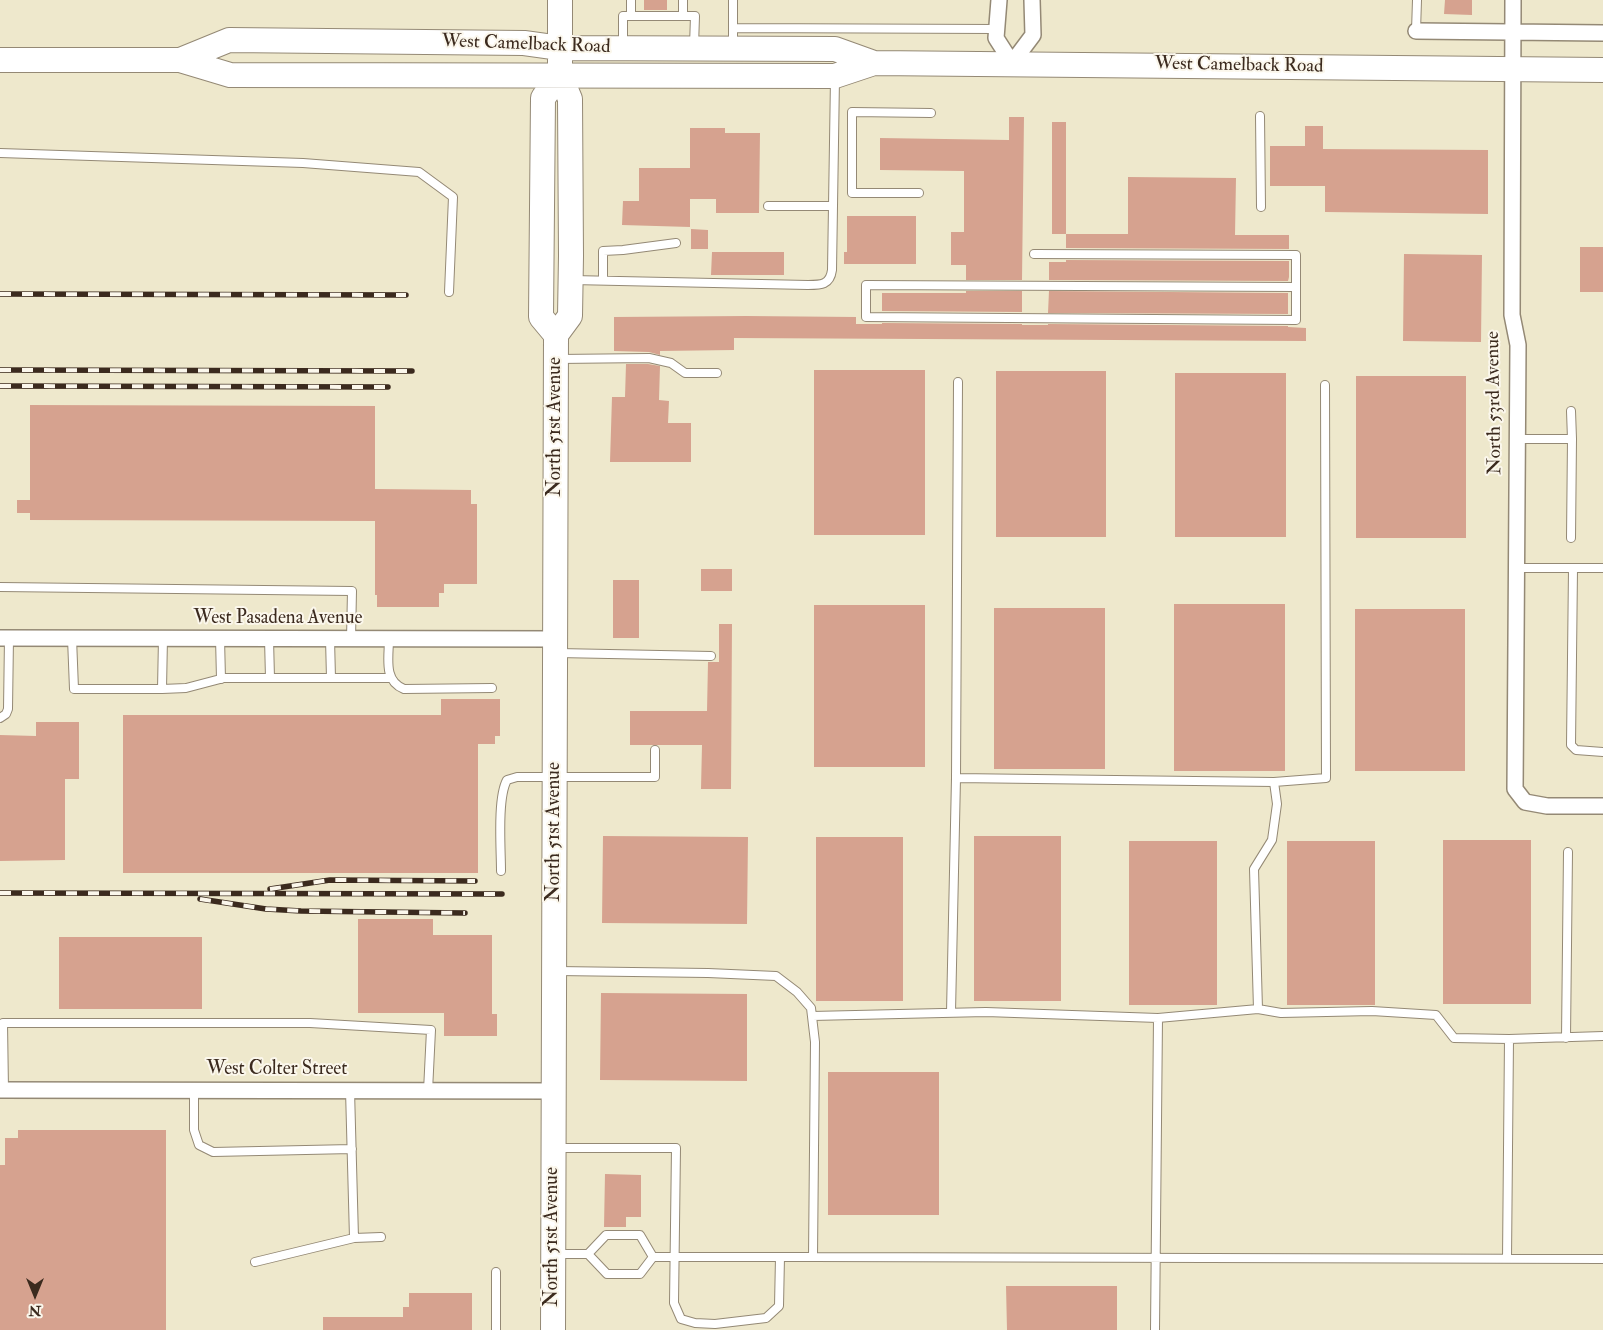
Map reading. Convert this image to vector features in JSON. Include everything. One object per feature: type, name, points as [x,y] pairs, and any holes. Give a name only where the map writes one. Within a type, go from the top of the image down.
[{"type":"main road","name":"North 51st Avenue","points":[[553,1330],[556,335],[570,316],[570,99],[560,75],[560,0]]},
{"type":"main road","name":"West Camelback Road","points":[[180,60],[229,40],[524,43],[560,48],[694,48],[733,38],[835,63]]},
{"type":"main road","name":"West Camelback Road","points":[[0,60],[180,60],[230,75],[560,75],[874,62],[1603,70]]},
{"type":"main road","name":"North 51st Avenue","points":[[556,335],[541,317],[542,128],[543,98],[560,75]]},
{"type":"street","points":[[999,0],[996,38],[1012,63],[1033,36],[1032,0]]},
{"type":"street","name":"North 53rd Avenue","points":[[1513,0],[1512,306],[1518,345],[1515,788],[1525,802],[1547,806],[1603,806]]},
{"type":"street","points":[[1416,31],[1603,34]]},
{"type":"street","name":"West Pasadena Avenue","points":[[4,638],[389,639],[556,646]]},
{"type":"street","name":"West Colter Street","points":[[2,1090],[554,1091]]},
{"type":"lane","points":[[631,0],[631,16]]},
{"type":"lane","points":[[683,0],[683,16]]},
{"type":"lane","points":[[733,0],[733,38],[996,29]]},
{"type":"lane","points":[[1416,31],[1417,0]]},
{"type":"lane","points":[[623,48],[623,16],[695,16],[694,48]]},
{"type":"lane","points":[[570,280],[820,285],[828,282],[832,270],[835,63]]},
{"type":"lane","points":[[919,193],[852,193],[852,112],[931,112]]},
{"type":"lane","points":[[1260,116],[1261,207]]},
{"type":"lane","points":[[0,152],[303,163],[419,172],[454,197],[449,292]]},
{"type":"lane","points":[[768,206],[833,206]]},
{"type":"lane","points":[[603,280],[603,251],[676,243]]},
{"type":"lane","points":[[1034,254],[1296,255],[1296,287],[1296,320],[866,317],[866,285],[1296,287]]},
{"type":"lane","points":[[556,359],[649,358],[671,363],[685,373],[717,373]]},
{"type":"lane","points":[[952,1012],[956,778],[958,382]]},
{"type":"lane","points":[[956,778],[1274,782],[1326,778],[1326,385]]},
{"type":"lane","points":[[1571,411],[1571,538]]},
{"type":"lane","points":[[1518,439],[1572,440]]},
{"type":"lane","points":[[1517,568],[1603,568]]},
{"type":"lane","points":[[1572,569],[1571,745],[1576,750],[1603,752]]},
{"type":"lane","points":[[0,587],[352,592],[351,639]]},
{"type":"lane","points":[[0,718],[6,714],[8,709],[4,638]]},
{"type":"lane","points":[[72,638],[74,689],[186,688],[221,679],[390,678]]},
{"type":"lane","points":[[162,689],[163,638]]},
{"type":"lane","points":[[220,638],[221,679]]},
{"type":"lane","points":[[268,639],[270,678]]},
{"type":"lane","points":[[330,639],[331,678]]},
{"type":"lane","points":[[389,639],[388,667],[390,678],[396,686],[404,689],[492,688]]},
{"type":"lane","points":[[556,646],[711,656]]},
{"type":"lane","points":[[501,871],[502,809],[505,784],[511,778],[655,777],[655,750]]},
{"type":"lane","points":[[1258,1009],[1254,869],[1272,840],[1277,804],[1274,782]]},
{"type":"lane","points":[[1566,1038],[1568,852]]},
{"type":"lane","points":[[555,971],[776,976],[797,992],[811,1008],[815,1042],[814,1257]]},
{"type":"lane","points":[[812,1016],[952,1012],[1158,1018],[1258,1009],[1280,1013],[1372,1011],[1436,1015],[1454,1038],[1509,1039],[1603,1036]]},
{"type":"lane","points":[[1155,1330],[1158,1018]]},
{"type":"lane","points":[[2,1090],[3,1023],[186,1022],[310,1023],[431,1030],[428,1091]]},
{"type":"lane","points":[[1507,1259],[1509,1039]]},
{"type":"lane","points":[[194,1090],[194,1130],[199,1145],[213,1152],[352,1149]]},
{"type":"lane","points":[[350,1090],[354,1238]]},
{"type":"lane","points":[[554,1148],[676,1148],[674,1303],[681,1319],[695,1323],[715,1324],[766,1318],[779,1306],[780,1257]]},
{"type":"lane","points":[[553,1254],[588,1254],[606,1235],[640,1235],[652,1257]]},
{"type":"lane","points":[[255,1262],[354,1238],[381,1237]]},
{"type":"lane","points":[[588,1254],[606,1274],[640,1274],[652,1257]]},
{"type":"lane","points":[[652,1257],[1603,1259]]},
{"type":"lane","points":[[496,1272],[496,1330]]},
{"type":"building","points":[[644,0],[667,0],[667,10],[644,10]]},
{"type":"building","points":[[1445,0],[1472,0],[1472,15],[1444,14]]},
{"type":"building","points":[[1009,117],[1024,117],[1022,280],[966,280],[966,265],[951,265],[951,232],[964,232],[964,171],[880,170],[880,138],[1009,140]]},
{"type":"building","points":[[1052,122],[1066,122],[1066,234],[1052,234]]},
{"type":"building","points":[[1305,126],[1323,126],[1323,149],[1488,150],[1488,214],[1325,212],[1325,186],[1270,186],[1270,146],[1305,146]]},
{"type":"building","points":[[690,128],[725,128],[725,133],[760,133],[759,213],[716,213],[716,199],[690,199],[690,227],[622,225],[623,201],[639,201],[639,168],[690,168]]},
{"type":"building","points":[[1128,177],[1236,178],[1235,235],[1289,235],[1289,249],[1066,248],[1066,234],[1128,234]]},
{"type":"building","points":[[847,216],[916,216],[916,264],[844,264],[844,252],[847,252]]},
{"type":"building","points":[[691,229],[708,230],[708,249],[691,249]]},
{"type":"building","points":[[1580,247],[1603,247],[1603,292],[1580,292]]},
{"type":"building","points":[[712,252],[784,252],[784,275],[711,275]]},
{"type":"building","points":[[1404,254],[1482,255],[1481,342],[1403,341]]},
{"type":"building","points":[[1066,260],[1289,261],[1289,277],[1288,281],[1049,280],[1049,262],[1066,262]]},
{"type":"building","points":[[966,291],[1022,291],[1022,312],[882,311],[882,293],[966,293]]},
{"type":"building","points":[[1049,291],[1288,293],[1288,314],[1048,313]]},
{"type":"building","points":[[614,317],[856,317],[856,324],[1288,326],[1306,328],[1306,341],[734,338],[734,350],[660,351],[660,355],[649,352],[614,351]]},
{"type":"building","points":[[626,364],[660,366],[659,400],[669,401],[668,423],[691,423],[691,462],[610,462],[612,397],[625,397]]},
{"type":"building","points":[[814,370],[925,370],[925,535],[814,535]]},
{"type":"building","points":[[996,371],[1106,371],[1106,537],[996,537]]},
{"type":"building","points":[[1175,373],[1286,373],[1286,537],[1175,537]]},
{"type":"building","points":[[1356,376],[1466,376],[1466,538],[1356,538]]},
{"type":"building","points":[[30,405],[375,406],[375,489],[471,490],[471,504],[477,504],[477,584],[444,584],[444,593],[439,593],[439,607],[377,607],[377,595],[375,595],[375,521],[30,520],[30,513],[17,513],[17,500],[30,500]]},
{"type":"building","points":[[701,569],[732,569],[732,591],[701,591]]},
{"type":"building","points":[[613,580],[639,580],[639,638],[613,638]]},
{"type":"building","points":[[1174,604],[1285,604],[1285,771],[1174,771]]},
{"type":"building","points":[[814,605],[925,605],[925,767],[814,767]]},
{"type":"building","points":[[994,608],[1105,608],[1105,769],[994,769]]},
{"type":"building","points":[[1355,609],[1465,609],[1465,771],[1355,771]]},
{"type":"building","points":[[719,624],[732,624],[731,789],[701,789],[702,745],[630,745],[630,711],[707,711],[708,662],[719,662]]},
{"type":"building","points":[[441,699],[500,699],[500,736],[495,736],[495,744],[478,744],[478,873],[123,873],[123,715],[441,715]]},
{"type":"building","points":[[36,722],[79,722],[79,779],[65,779],[65,860],[0,861],[0,735],[36,736]]},
{"type":"building","points":[[603,836],[748,837],[747,924],[602,923]]},
{"type":"building","points":[[974,836],[1061,836],[1061,1001],[974,1001]]},
{"type":"building","points":[[816,837],[903,837],[903,1001],[816,1001]]},
{"type":"building","points":[[1443,840],[1531,840],[1531,1004],[1443,1004]]},
{"type":"building","points":[[1129,841],[1217,841],[1217,1005],[1129,1005]]},
{"type":"building","points":[[1287,841],[1375,841],[1375,1005],[1287,1005]]},
{"type":"building","points":[[358,919],[433,919],[433,935],[492,935],[492,1014],[497,1014],[497,1036],[444,1036],[444,1013],[358,1013]]},
{"type":"building","points":[[59,937],[202,937],[202,1009],[59,1009]]},
{"type":"building","points":[[601,993],[747,994],[747,1081],[600,1080]]},
{"type":"building","points":[[828,1072],[939,1072],[939,1215],[828,1215]]},
{"type":"building","points":[[18,1130],[166,1130],[166,1330],[0,1330],[0,1165],[5,1165],[5,1138],[18,1138]]},
{"type":"building","points":[[605,1174],[641,1175],[641,1217],[626,1217],[626,1227],[604,1227]]},
{"type":"building","points":[[1006,1286],[1117,1286],[1117,1330],[1007,1330]]},
{"type":"building","points":[[409,1293],[472,1293],[472,1330],[323,1330],[323,1317],[403,1317],[403,1307],[409,1307]]},
{"type":"railway","points":[[0,294],[406,295]]},
{"type":"railway","points":[[0,370],[412,371]]},
{"type":"railway","points":[[0,386],[388,387]]},
{"type":"railway","points":[[270,889],[330,880],[475,881]]},
{"type":"railway","points":[[0,893],[502,894]]},
{"type":"railway","points":[[200,899],[266,909],[301,911],[465,913]]}]
